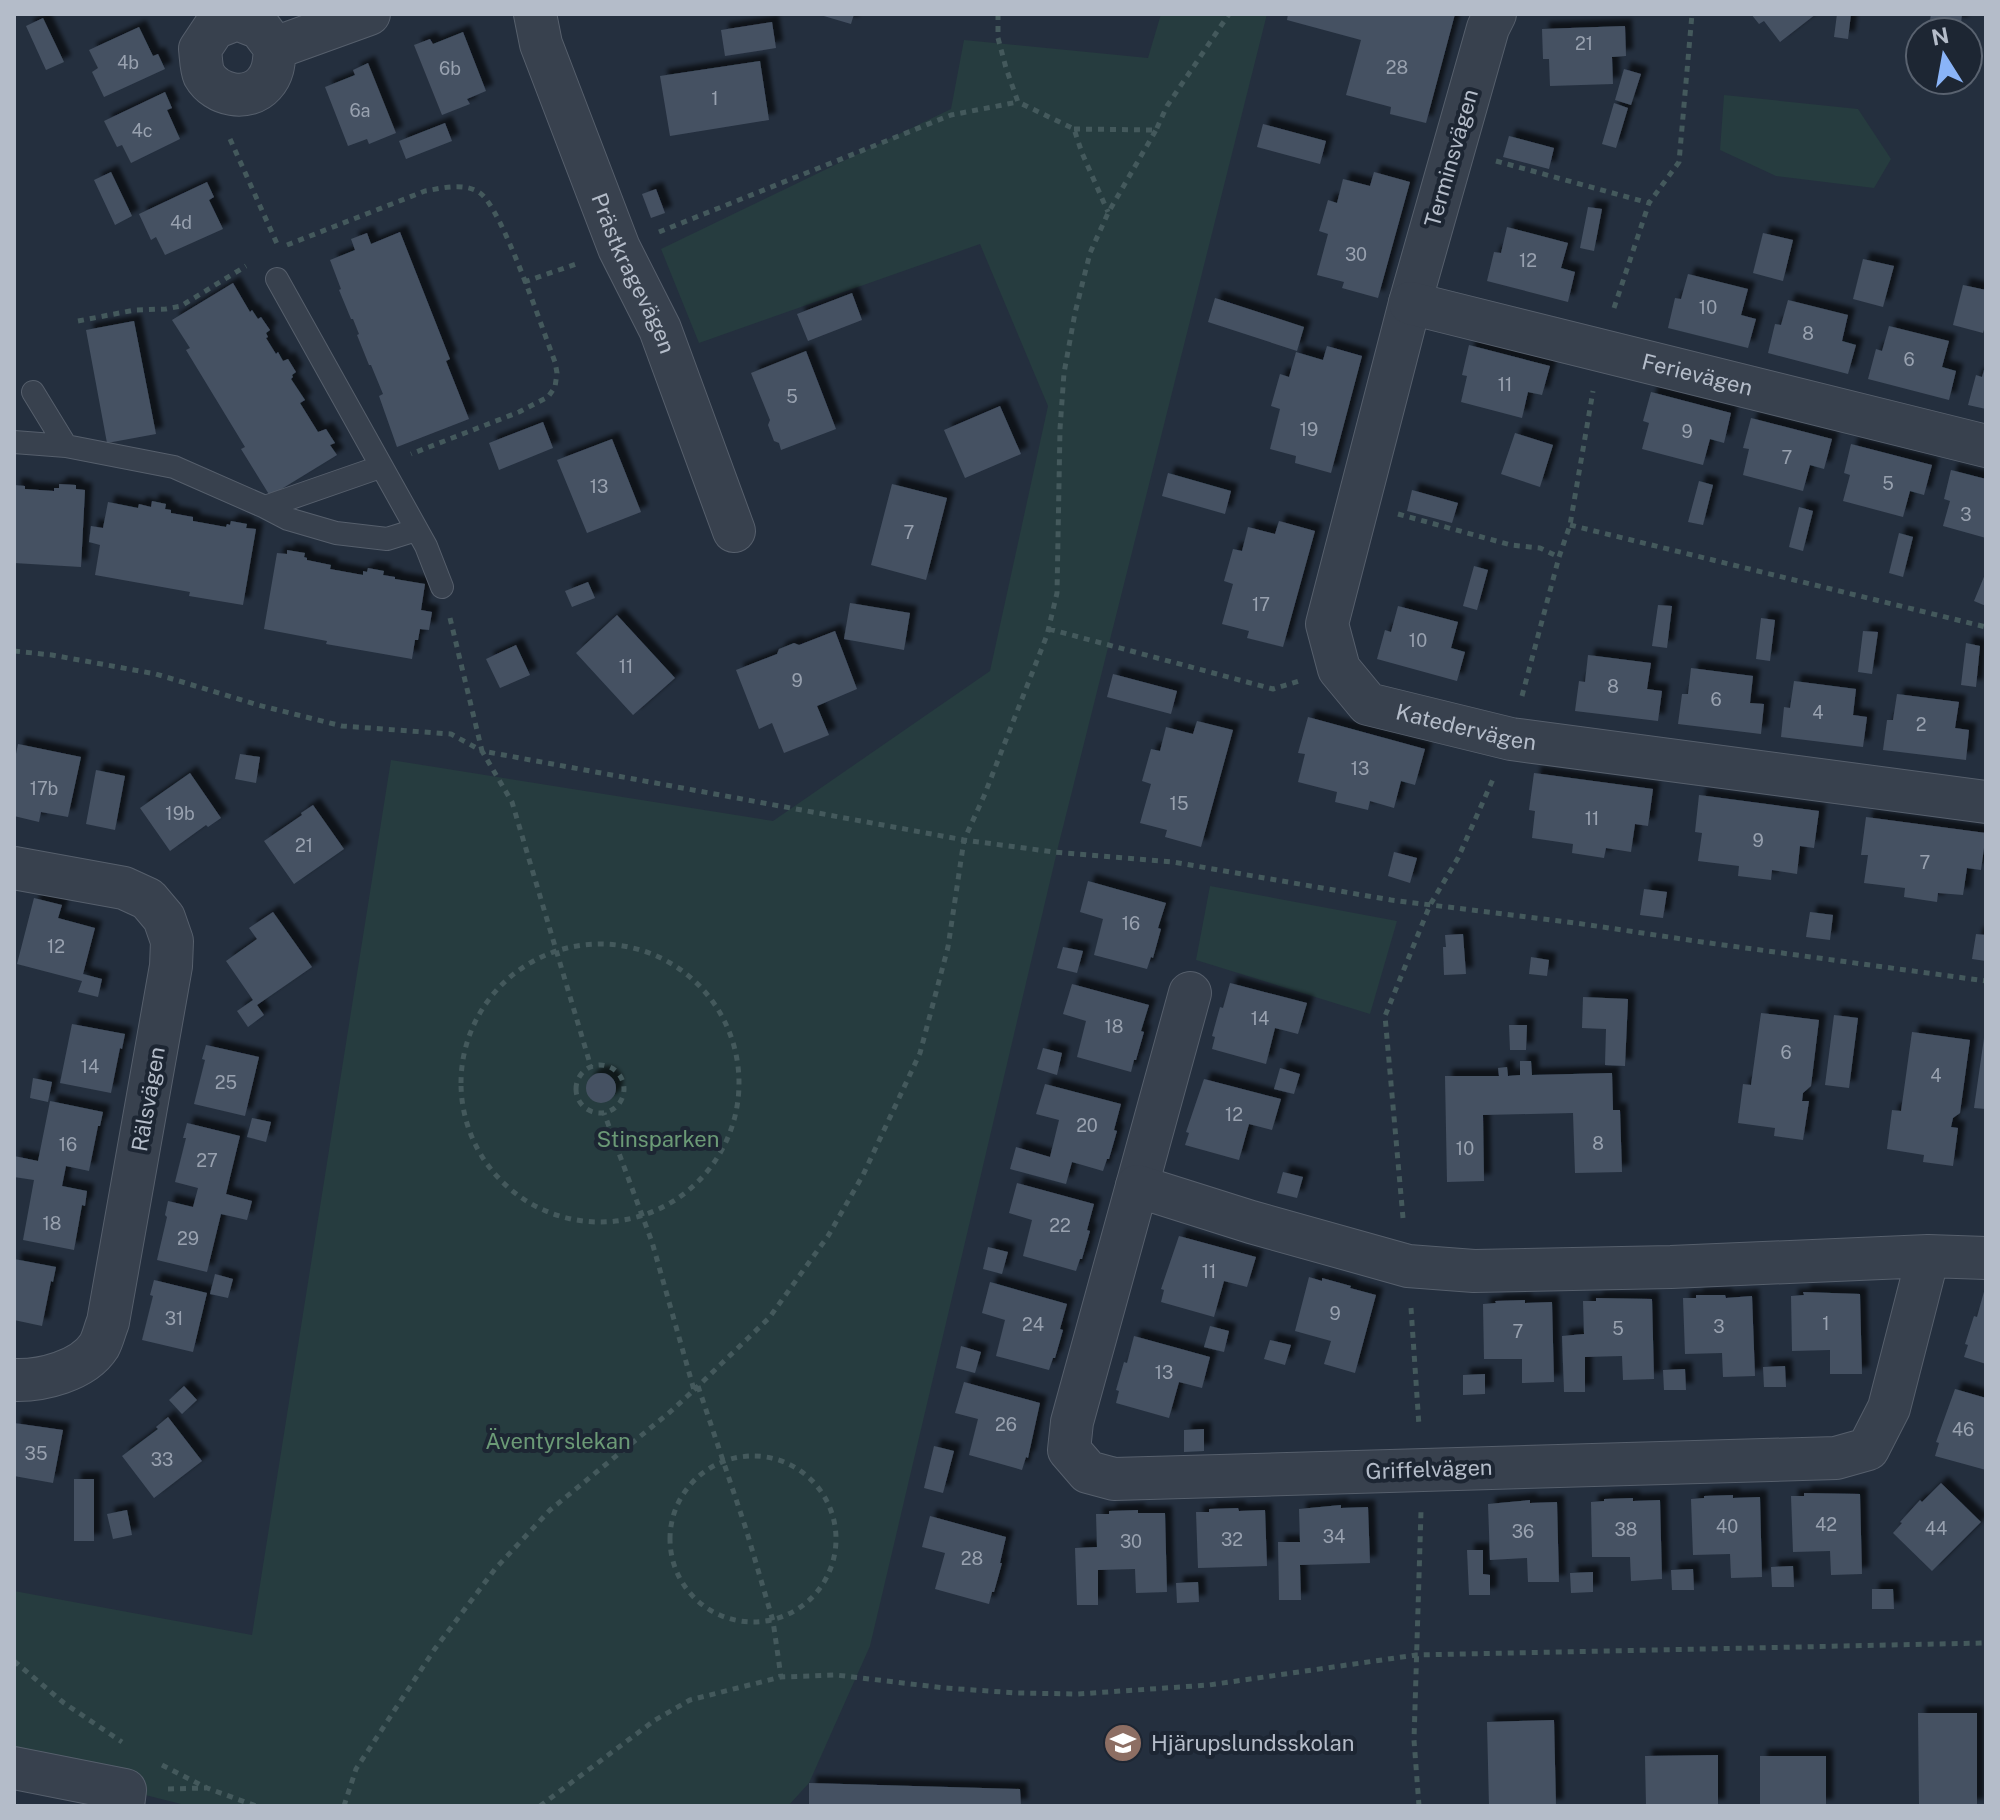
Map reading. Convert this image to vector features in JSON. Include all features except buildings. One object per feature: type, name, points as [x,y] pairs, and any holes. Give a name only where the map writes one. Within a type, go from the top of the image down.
[{"type":"street","points":[[275,48],[369,14]]},
{"type":"street","name":"Prästkragevägen","points":[[535,14],[541,44],[619,248],[660,329],[734,531]]},
{"type":"street","name":"Terminsvägen","points":[[1410,303],[1488,28],[1495,14]]},
{"type":"street","points":[[237,19],[260,28],[275,48],[274,68],[264,85],[242,96],[219,91],[203,74],[200,49],[214,28],[237,19]]},
{"type":"street","name":"Ferievägen","points":[[1410,303],[1986,446]]},
{"type":"street","name":"Katedervägen","points":[[1410,303],[1327,624],[1339,669],[1368,704],[1511,739],[1986,802]]},
{"type":"street","name":"Rälsvägen","points":[[14,868],[124,888],[148,899],[164,918],[172,941],[169,981],[108,1322],[99,1346],[78,1366],[54,1376],[14,1380]]},
{"type":"street","name":"Griffelvägen","points":[[1190,993],[1072,1422],[1069,1450],[1088,1472],[1114,1479],[1836,1458],[1868,1449],[1889,1408],[1928,1256]]},
{"type":"street","points":[[1137,1186],[1408,1266],[1474,1271],[1671,1267],[1928,1256],[1986,1258]]},
{"type":"street","points":[[14,1768],[125,1790],[123,1806]]},
{"type":"lane","points":[[277,279],[426,546],[442,587]]},
{"type":"lane","points":[[33,392],[66,446]]},
{"type":"lane","points":[[14,442],[66,446],[174,467],[288,519],[336,533],[387,539],[416,530]]},
{"type":"lane","points":[[265,507],[380,467]]},
{"type":"path","points":[[998,14],[998,38],[1018,102]]},
{"type":"path","points":[[344,1806],[356,1769],[434,1650],[495,1569],[550,1510],[670,1412],[769,1318],[828,1236],[863,1175],[920,1053],[948,947],[964,840],[1049,629],[1057,593],[1064,373],[1090,253],[1108,213],[1167,106],[1229,14]]},
{"type":"path","points":[[1419,1806],[1414,1740],[1423,1469],[1385,1016],[1430,905],[1458,858],[1511,739],[1570,525],[1600,350],[1649,203],[1679,162],[1692,14]]},
{"type":"path","points":[[203,74],[241,167],[279,248]]},
{"type":"path","points":[[524,282],[572,267],[951,115],[1018,102],[1074,129],[1156,130]]},
{"type":"path","points":[[1074,129],[1108,213]]},
{"type":"path","points":[[1453,155],[1485,159],[1649,203]]},
{"type":"path","points":[[268,254],[425,191],[466,186],[491,203],[555,362],[555,387],[548,397],[519,412],[380,467]]},
{"type":"path","points":[[78,321],[135,310],[181,306],[257,259]]},
{"type":"path","points":[[1358,505],[1511,545],[1540,548],[1559,557]]},
{"type":"path","points":[[1570,525],[1986,627]]},
{"type":"path","points":[[442,587],[482,751],[512,802],[591,1067]]},
{"type":"path","points":[[1049,629],[1273,689],[1339,669]]},
{"type":"path","points":[[14,651],[156,674],[342,726],[451,734],[482,751],[964,840],[1054,852],[1173,862],[1430,905],[1986,981]]},
{"type":"path","points":[[609,943],[655,954],[696,980],[725,1018],[739,1063],[738,1111],[720,1155],[689,1191],[642,1215],[604,1223],[559,1216],[519,1197],[487,1165],[467,1126],[461,1081],[468,1038],[489,998],[521,967],[562,948],[609,943]]},
{"type":"path","points":[[591,1067],[614,1069],[623,1083],[624,1090],[618,1105],[604,1113],[587,1109],[580,1104],[577,1096],[578,1078],[591,1067]]},
{"type":"path","points":[[604,1113],[652,1242],[696,1387],[746,1529],[773,1621],[781,1677]]},
{"type":"path","points":[[766,1456],[793,1465],[816,1483],[831,1507],[837,1536],[833,1564],[821,1590],[799,1609],[773,1621],[747,1623],[720,1617],[698,1602],[681,1582],[671,1557],[669,1530],[676,1505],[691,1482],[712,1466],[737,1457],[766,1456]]},
{"type":"path","points":[[540,1806],[645,1728],[690,1700],[781,1677],[836,1675],[960,1689],[1078,1694],[1209,1685],[1416,1655],[1986,1643]]},
{"type":"path","points":[[14,1661],[64,1703],[123,1743]]},
{"type":"path","points":[[159,1763],[207,1788],[256,1806]]},
{"type":"green space","name":"Stinsparken","points":[[1161,14],[1267,14],[1059,843],[870,1646],[809,1783],[788,1806],[189,1806],[14,1762],[14,1591],[252,1635],[391,760],[773,821],[990,671],[1048,406],[980,244],[699,343],[661,249],[951,109],[964,40],[1148,58]]},
{"type":"green space","points":[[1724,95],[1858,109],[1891,159],[1874,188],[1776,176],[1720,150]]},
{"type":"green space","points":[[1210,886],[1397,921],[1370,1014],[1196,960]]},
{"type":"place","name":"Hjärupslundsskolan","points":[[1123,1743]]},
{"type":"park label","name":"Äventyrslekan","points":[[558,1441]]}]
